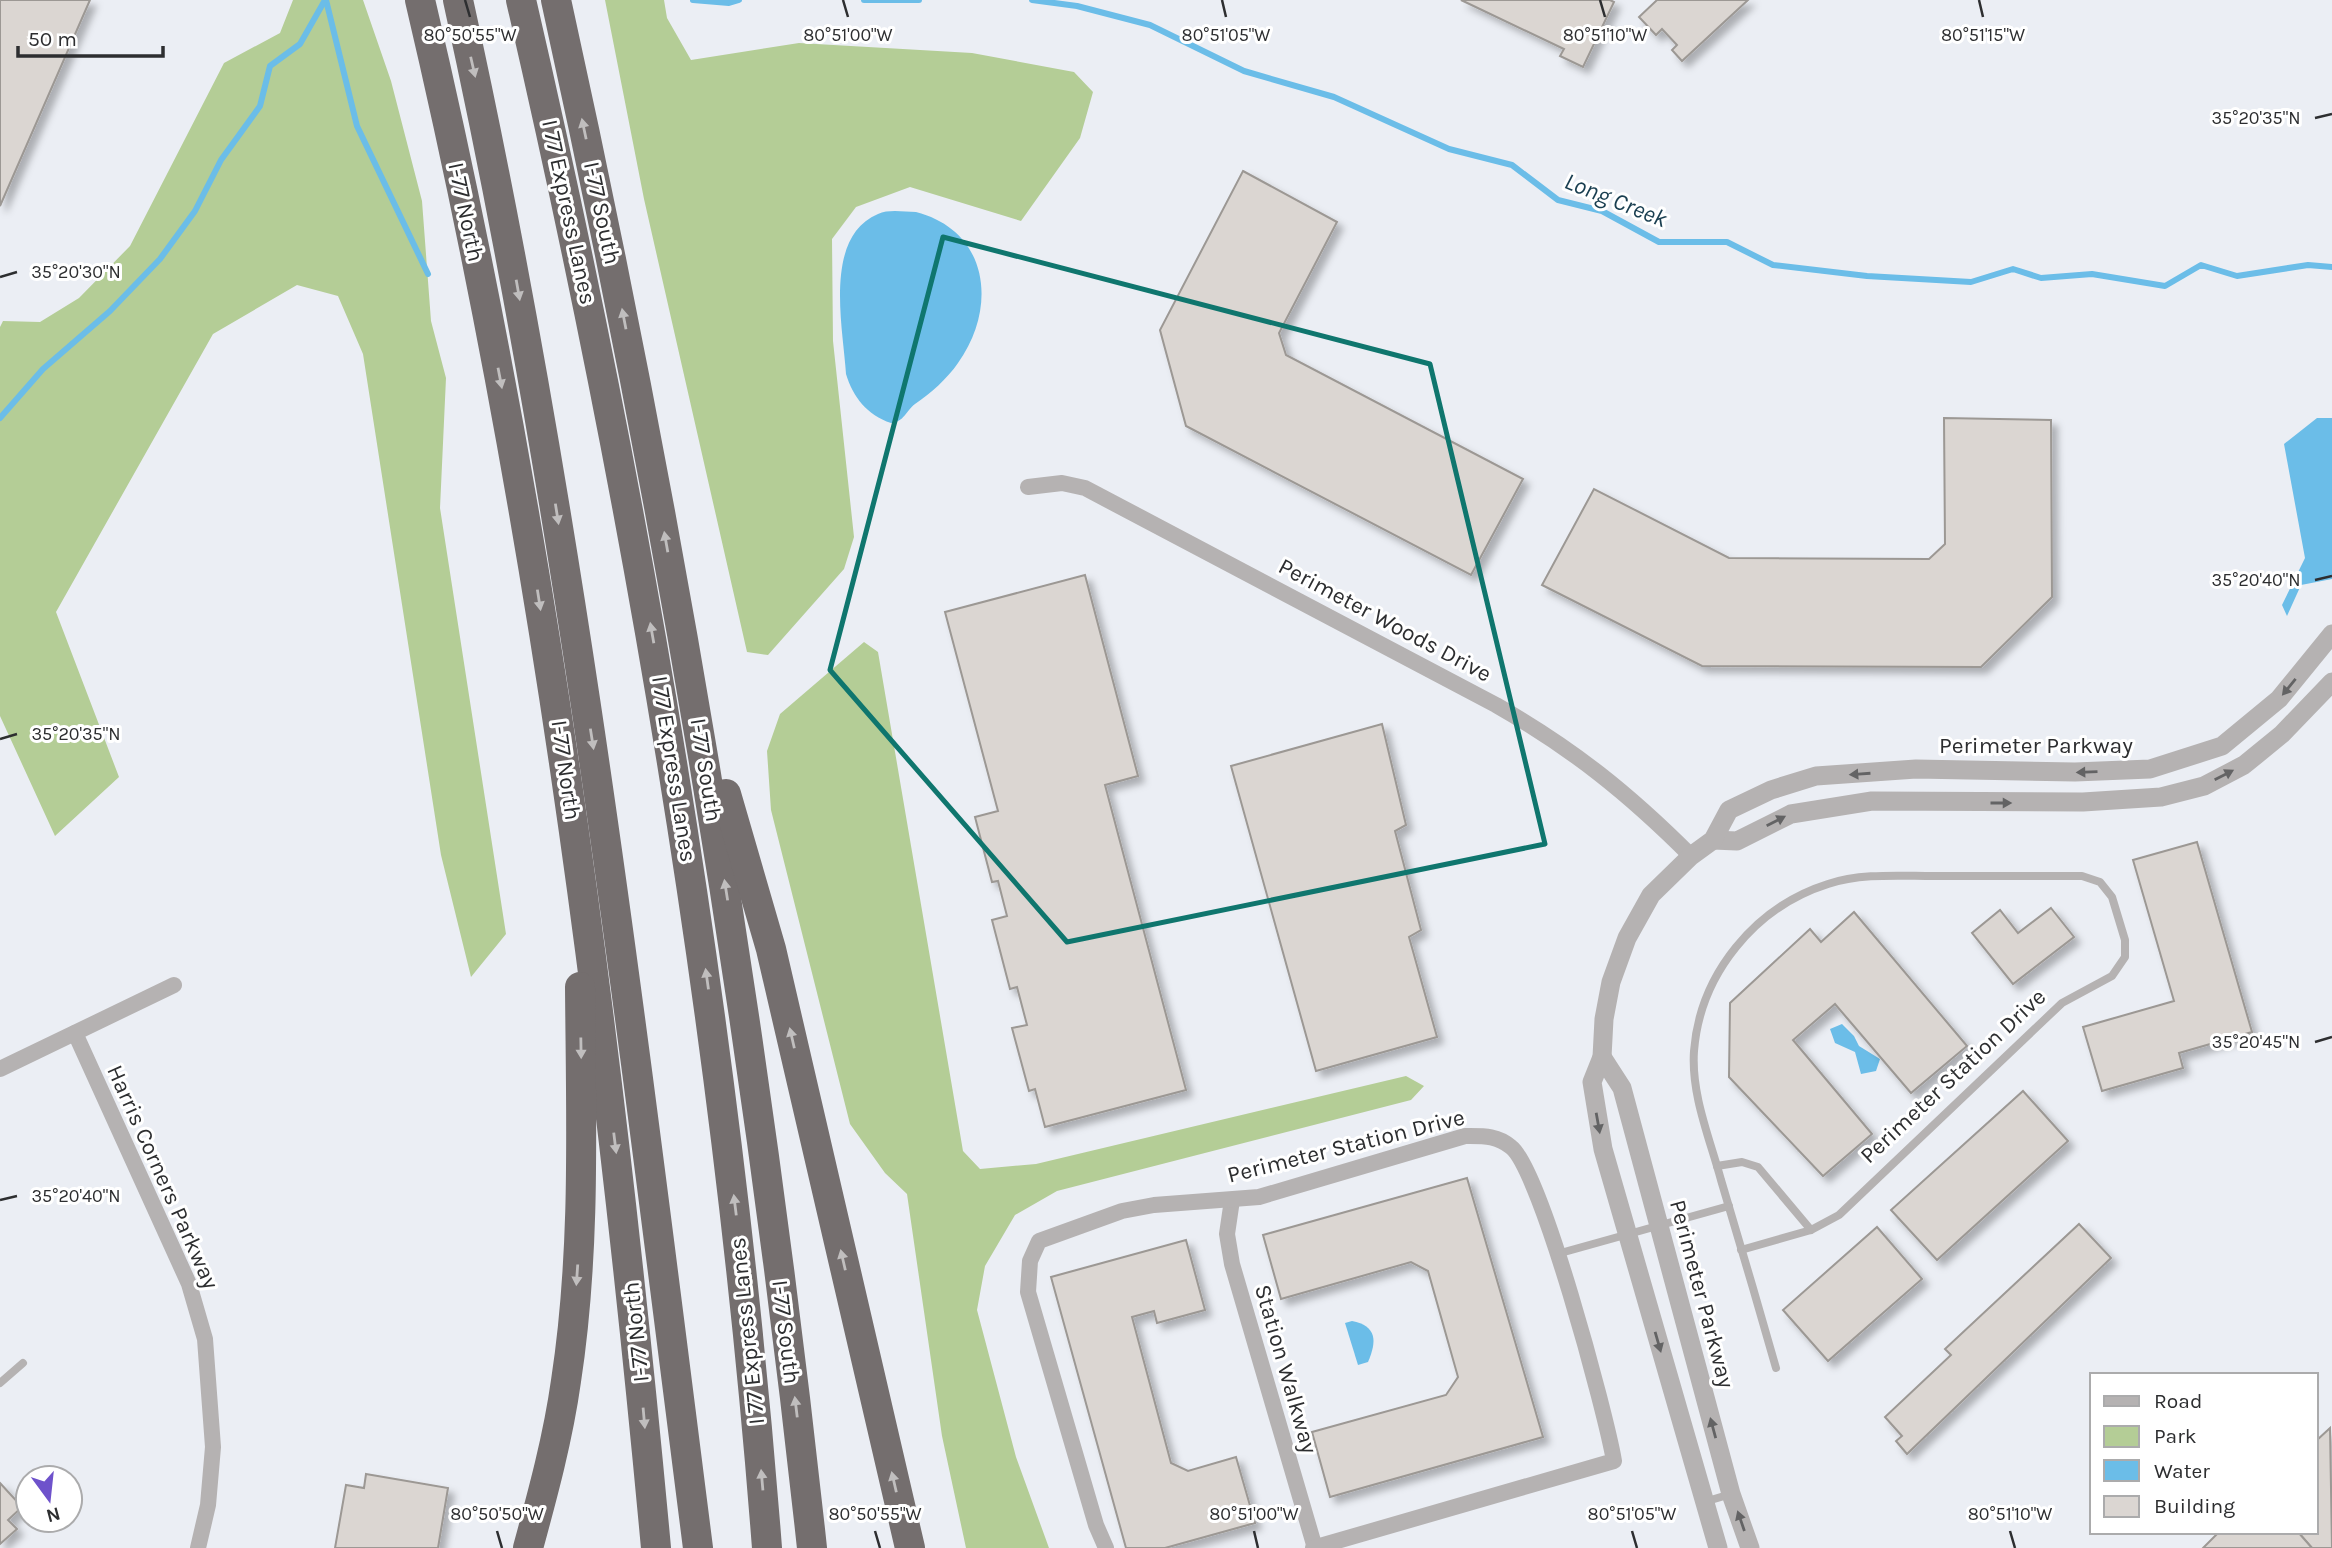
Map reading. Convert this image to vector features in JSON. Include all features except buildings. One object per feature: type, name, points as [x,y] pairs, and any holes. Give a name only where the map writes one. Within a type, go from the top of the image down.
[{"type":"highway","name":"I-77 North","points":[[420,0],[472,236],[524,508],[579,857],[622,1206],[656,1548]]},
{"type":"highway","points":[[458,0],[511,255],[582,672],[626,982],[698,1548]]},
{"type":"highway","name":"I 77 Express Lanes","points":[[521,0],[607,388],[680,798],[723,1106],[767,1548]]},
{"type":"highway","name":"I-77 South","points":[[556,0],[636,382],[687,658],[753,1074],[811,1548]]},
{"type":"highway","points":[[687,658],[771,949],[910,1548]]},
{"type":"highway","points":[[528,1548],[566,1382],[577,1282],[582,1171],[579,857]]},
{"type":"street","name":"Perimeter Woods Drive","points":[[1028,487],[1062,483],[1085,488],[1496,705],[1589,763],[1631,798],[1691,856]]},
{"type":"street","name":"Perimeter Parkway","points":[[1718,1548],[1603,1150],[1592,1082],[1602,1057],[1604,1018],[1611,982],[1627,938],[1651,895],[1691,856],[1713,840],[1730,810],[1771,790],[1816,776],[1916,769],[2075,772],[2150,769],[2216,748],[2278,699],[2332,634]]},
{"type":"street","name":"Perimeter Parkway","points":[[1713,840],[1737,841],[1791,814],[1872,801],[2083,802],[2161,797],[2204,786],[2244,765],[2282,734],[2332,682]]},
{"type":"street","points":[[0,1069],[174,985]]},
{"type":"street","name":"Harris Corners Parkway","points":[[75,1034],[189,1284],[205,1339],[213,1447],[208,1505],[198,1548]]},
{"type":"street","name":"Perimeter Parkway","points":[[1602,1057],[1622,1088],[1731,1493],[1750,1548]]},
{"type":"street","name":"Perimeter Station Drive","points":[[1106,1548],[1096,1525],[1028,1292],[1030,1261],[1039,1241],[1122,1211],[1154,1205],[1232,1200],[1284,1190],[1465,1136],[1494,1136],[1513,1148],[1531,1180],[1557,1254],[1609,1428],[1614,1461],[1314,1548]]},
{"type":"street","name":"Station Walkway","points":[[1232,1200],[1227,1234],[1231,1264],[1314,1548]]},
{"type":"lane","name":"Perimeter Station Drive","points":[[1741,1250],[1811,1230],[1839,1215],[2062,1003],[2112,976],[2125,957],[2125,940],[2112,897],[2100,882],[2082,876],[1869,877],[1828,884],[1772,911],[1728,954],[1708,991],[1695,1051],[1698,1097],[1741,1250],[1776,1368]]},
{"type":"lane","points":[[1717,1166],[1742,1162],[1758,1167],[1811,1230]]},
{"type":"lane","points":[[1557,1254],[1729,1206]]},
{"type":"lane","points":[[0,1382],[23,1363]]},
{"type":"lane","points":[[1704,1502],[1731,1493]]},
{"type":"highlighted area","points":[[943,237],[1430,364],[1545,844],[1067,942],[830,670]]},
{"type":"green space","points":[[293,0],[363,0],[391,81],[422,201],[431,321],[446,378],[440,508],[506,934],[471,977],[441,855],[363,354],[338,296],[297,285],[213,334],[56,612],[119,777],[55,836],[0,716],[0,327],[3,321],[40,322],[79,298],[130,246],[224,63],[280,33]]},
{"type":"green space","points":[[605,0],[664,0],[667,18],[691,60],[799,43],[972,53],[1074,72],[1093,92],[1080,138],[1021,221],[910,187],[856,207],[832,239],[833,341],[854,537],[844,569],[768,655],[747,652],[644,199]]},
{"type":"green space","points":[[864,642],[878,652],[963,1151],[980,1169],[1036,1164],[1406,1076],[1424,1086],[1411,1100],[1057,1191],[1015,1215],[985,1266],[977,1310],[1016,1457],[1049,1548],[966,1548],[942,1436],[907,1194],[885,1173],[850,1124],[771,810],[767,751],[780,714]]},
{"type":"water","points":[[882,212],[916,212],[940,222],[959,236],[972,253],[982,296],[979,318],[971,341],[958,363],[944,380],[902,418],[891,423],[882,420],[862,404],[846,374],[840,285],[849,242],[861,226]]},
{"type":"water","points":[[2317,418],[2332,418],[2332,579],[2301,585],[2287,616],[2282,605],[2305,558],[2284,444]]},
{"type":"water","points":[[1842,1024],[1854,1036],[1859,1046],[1880,1059],[1876,1071],[1861,1074],[1855,1052],[1835,1043],[1830,1029]]},
{"type":"water","points":[[1352,1321],[1366,1327],[1373,1336],[1368,1362],[1358,1365],[1345,1323]]},
{"type":"waterway","points":[[0,418],[43,369],[110,311],[160,259],[195,211],[221,160],[260,106],[270,66],[300,44],[325,0]]},
{"type":"waterway","points":[[326,0],[357,126],[428,274]]},
{"type":"waterway","name":"Long Creek","points":[[693,0],[729,3],[739,0]]},
{"type":"waterway","name":"Long Creek","points":[[864,0],[919,0]]},
{"type":"waterway","name":"Long Creek","points":[[1032,0],[1077,6],[1150,25],[1244,71],[1334,97],[1449,149],[1512,165],[1558,200],[1602,211],[1659,242],[1727,242],[1773,265],[1867,276],[1971,282],[2013,269],[2041,278],[2092,274],[2165,286],[2201,265],[2237,276],[2308,265],[2332,267]]}]
